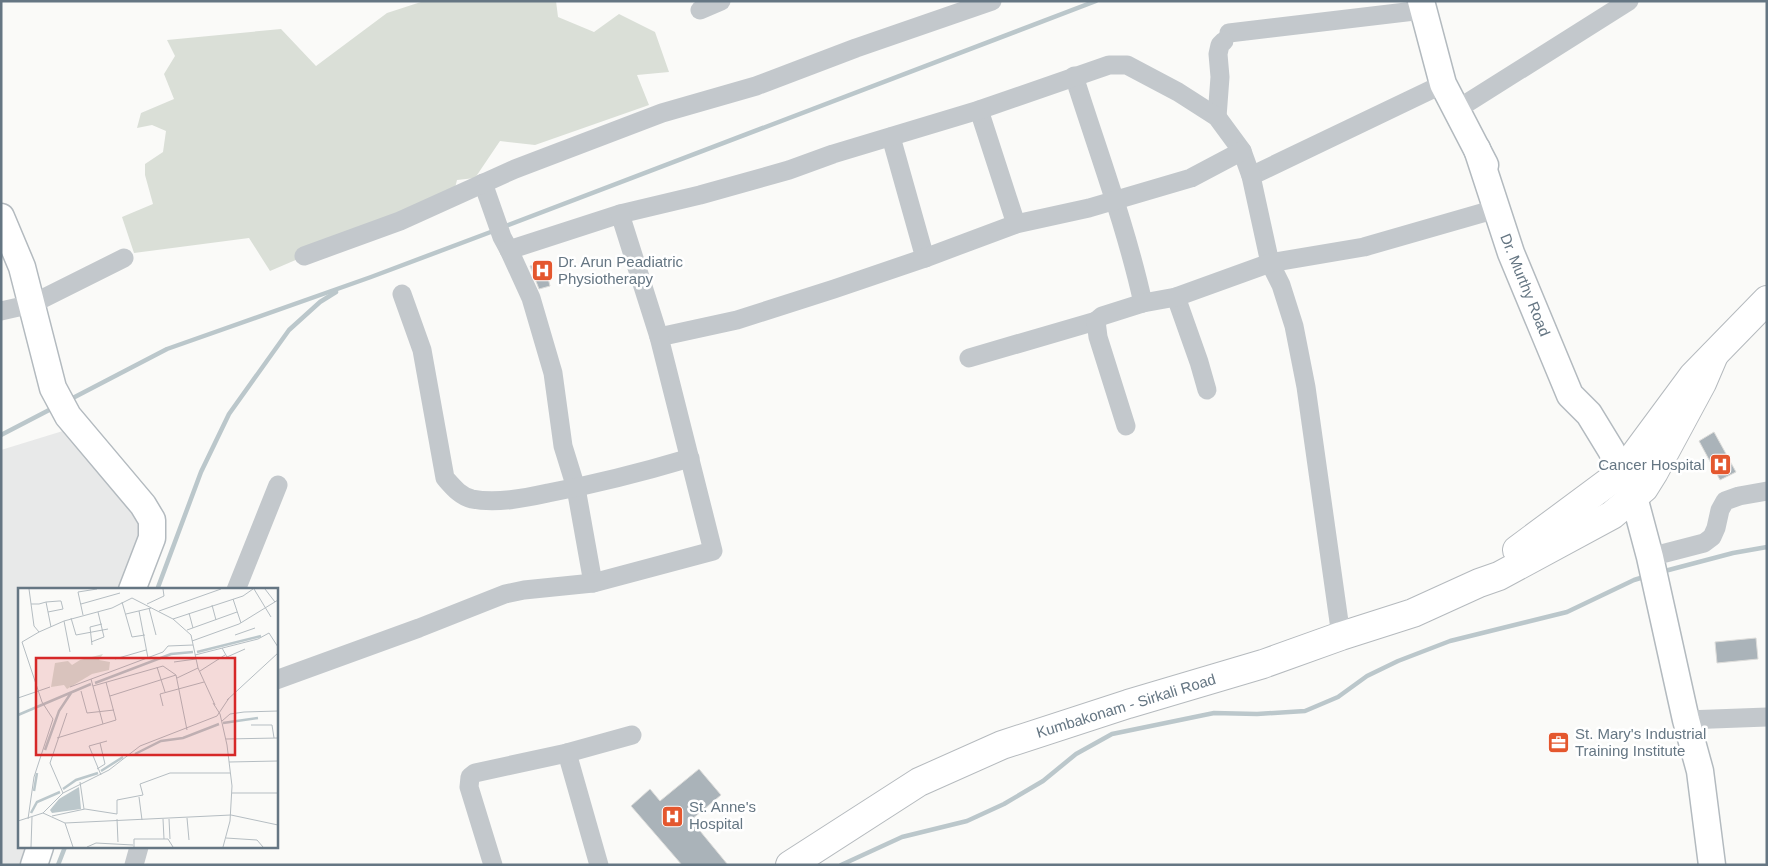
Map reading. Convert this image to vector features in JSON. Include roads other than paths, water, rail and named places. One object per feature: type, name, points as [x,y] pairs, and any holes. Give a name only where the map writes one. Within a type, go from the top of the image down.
[{"type":"main road","name":"Dr. Murthy Road","points":[[1422,6],[1443,84],[1506,208],[1586,392],[1589,414]]},
{"type":"main road","name":"Dr. Murthy Road","points":[[1476,149],[1511,253],[1570,395],[1589,414],[1634,497],[1651,561],[1686,720],[1700,771],[1712,865]]},
{"type":"main road","points":[[1,216],[22,267],[53,388],[68,416],[143,505],[152,520],[152,538],[133,588]]},
{"type":"main road","name":"Kumbakonam - Sirkali Road","points":[[1479,583],[1493,568],[1622,472],[1693,376],[1767,300]]},
{"type":"main road","name":"Kumbakonam - Sirkali Road","points":[[790,865],[920,782],[1002,746],[1128,704],[1262,664],[1412,613],[1499,576],[1612,514],[1634,497],[1649,481],[1702,383],[1714,355]]},
{"type":"main road","points":[[34,865],[40,848]]},
{"type":"street","points":[[700,10],[721,1]]},
{"type":"street","points":[[304,256],[400,221],[515,169],[662,113],[756,86],[856,48],[992,1]]},
{"type":"street","points":[[1456,110],[1629,1]]},
{"type":"street","points":[[1217,117],[1220,77],[1218,54],[1220,45],[1226,37],[1422,6]]},
{"type":"street","points":[[506,244],[771,175],[833,154],[979,110],[1074,76],[1110,65],[1128,65],[1178,92],[1217,117],[1242,151],[1251,176],[1270,263],[1281,285],[1294,326],[1306,387],[1342,636]]},
{"type":"street","points":[[1074,76],[1114,200],[1143,303]]},
{"type":"street","points":[[1251,176],[1443,84]]},
{"type":"street","points":[[979,110],[1016,224]]},
{"type":"street","points":[[891,137],[925,258]]},
{"type":"street","points":[[659,337],[737,320],[834,290],[1016,224],[1089,208],[1191,178],[1242,151]]},
{"type":"street","points":[[483,184],[506,244],[531,298],[553,373],[563,446],[576,488],[593,583]]},
{"type":"street","points":[[969,358],[1096,321],[1102,316],[1143,303],[1176,297],[1270,263],[1364,248],[1496,209]]},
{"type":"street","points":[[278,679],[419,628],[505,594],[524,590],[593,583],[712,551],[659,337],[620,214]]},
{"type":"street","points":[[1,311],[32,304],[124,258]]},
{"type":"street","points":[[402,294],[422,350],[445,478],[456,491],[471,498],[487,500],[523,498],[633,475],[690,458]]},
{"type":"street","points":[[1176,297],[1207,390]]},
{"type":"street","points":[[1096,321],[1098,337],[1126,426]]},
{"type":"street","points":[[237,588],[278,485]]},
{"type":"street","points":[[1651,561],[1704,543],[1712,537],[1720,510],[1725,501],[1739,496],[1767,491]]},
{"type":"street","points":[[1686,720],[1767,717]]},
{"type":"street","points":[[493,865],[469,788],[470,777],[476,773],[567,753],[632,735]]},
{"type":"street","points":[[567,753],[599,865]]},
{"type":"street","points":[[134,865],[139,848]]},
{"type":"waterway","points":[[503,227],[1096,1]]},
{"type":"waterway","points":[[69,400],[167,349],[371,277],[496,230]]},
{"type":"waterway","points":[[158,588],[201,472],[229,414],[289,330],[320,302],[336,292]]},
{"type":"waterway","points":[[1,435],[53,408]]},
{"type":"waterway","points":[[1661,572],[1733,553],[1767,547]]},
{"type":"waterway","points":[[841,865],[902,837],[967,821],[1004,804],[1043,781],[1076,754],[1112,734],[1214,713],[1257,714],[1305,711],[1338,697],[1367,676],[1398,661],[1450,641],[1567,612],[1634,580],[1647,576]]},
{"type":"waterway","points":[[58,865],[65,848]]},
{"type":"place","name":"Dr. Arun Peadiatric Physiotherapy","points":[[542,271]]},
{"type":"place","name":"Cancer Hospital","points":[[1721,465]]},
{"type":"place","name":"St. Mary's Industrial Training Institute","points":[[1559,743]]},
{"type":"place","name":"St. Anne's Hospital","points":[[673,816]]}]
